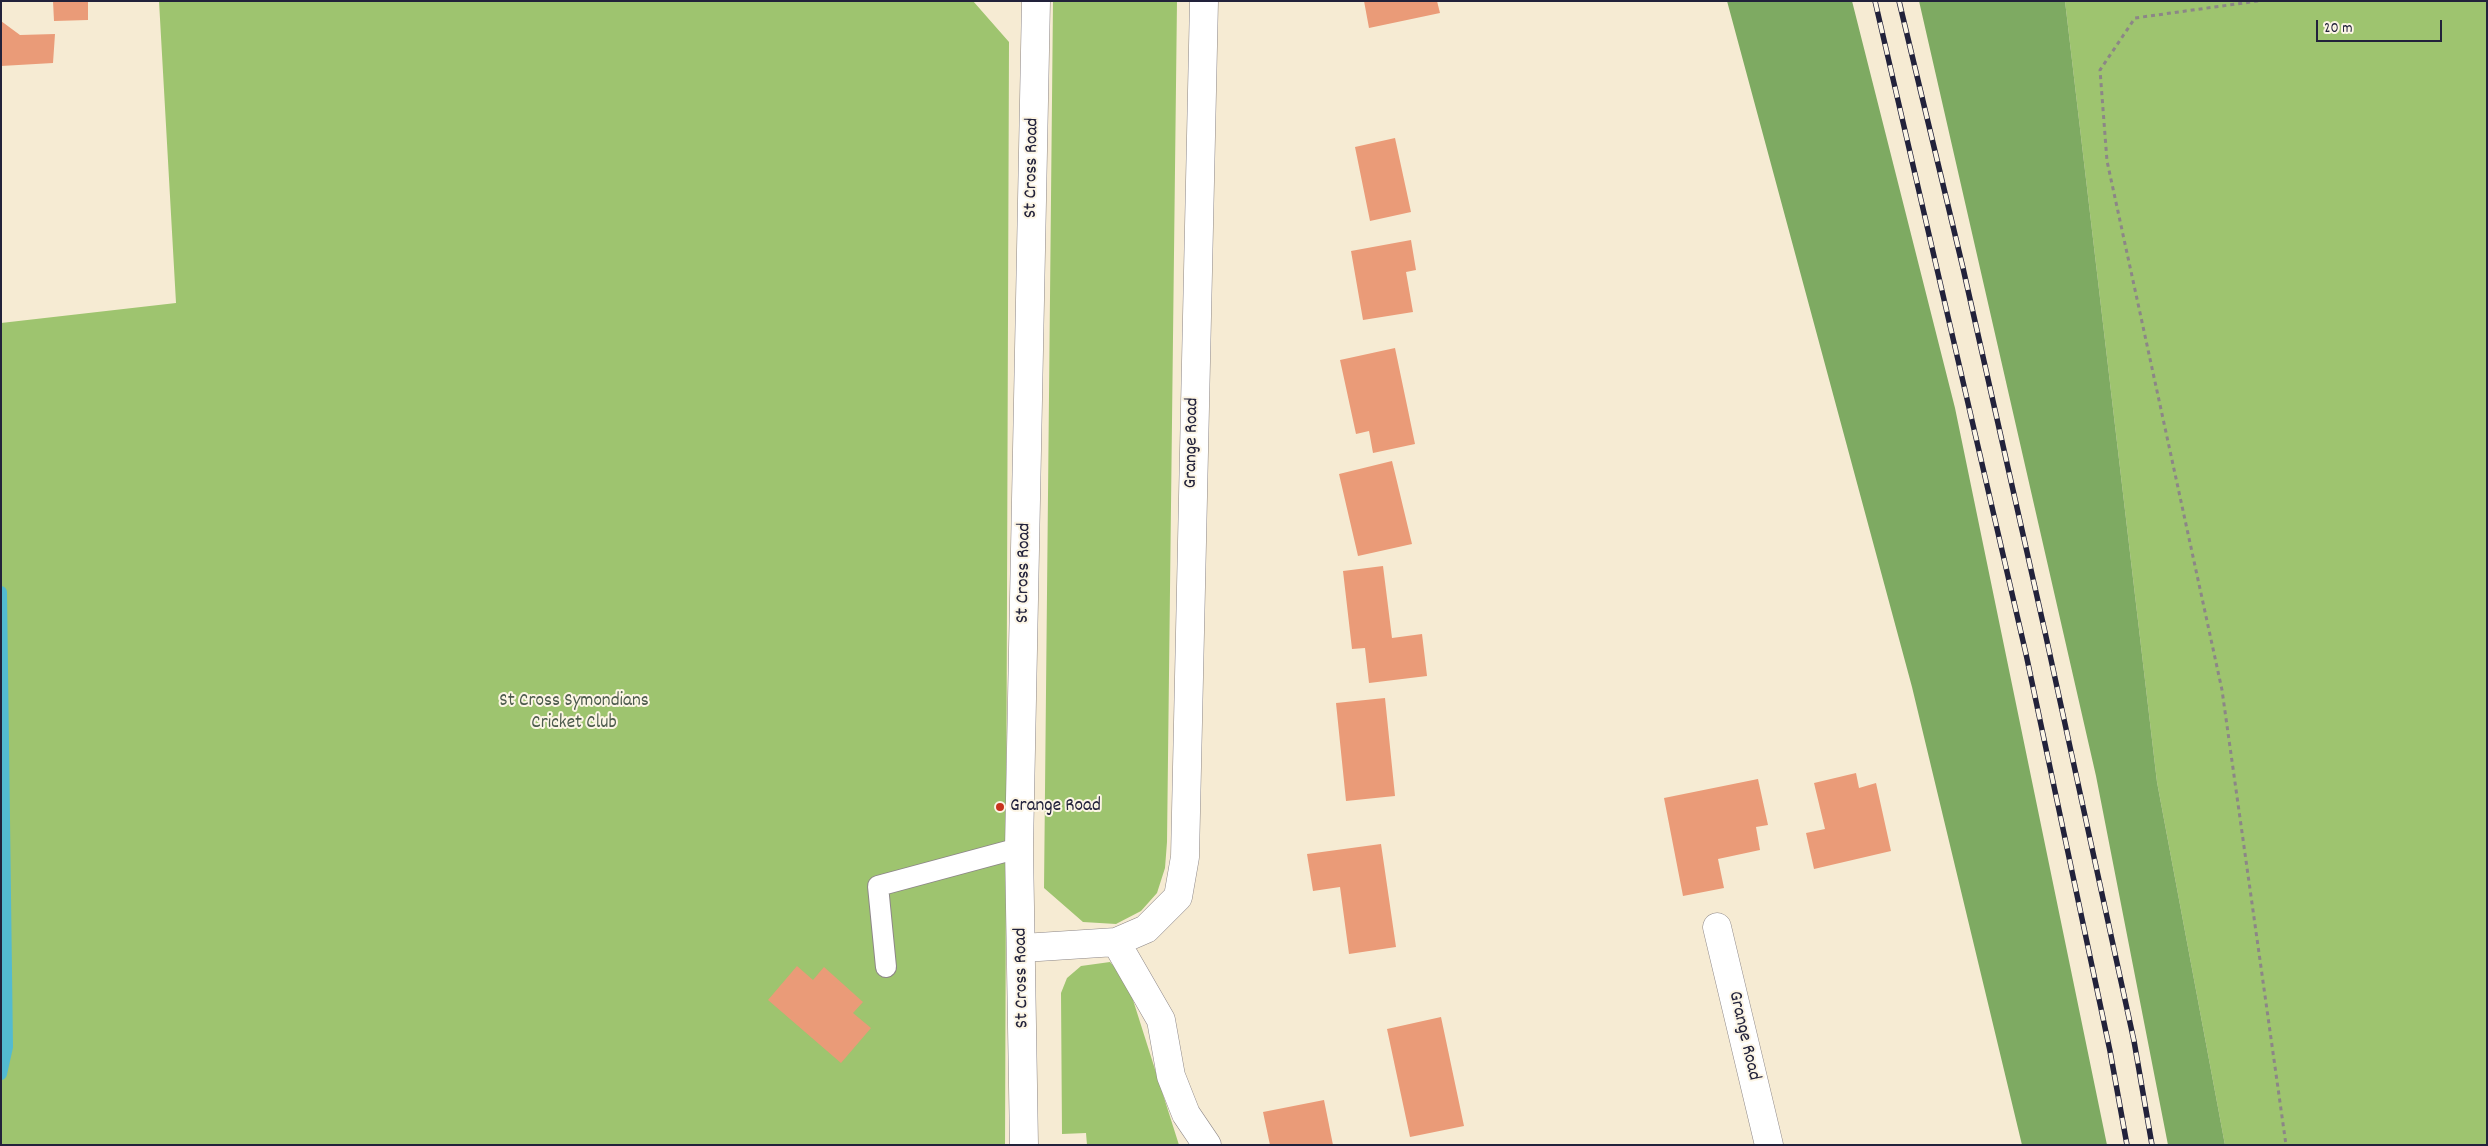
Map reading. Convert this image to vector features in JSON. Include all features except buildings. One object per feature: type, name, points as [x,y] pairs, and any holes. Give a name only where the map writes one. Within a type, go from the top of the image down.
[{"type":"street","name":"St Cross Road","points":[[1024,1145],[1023,948],[1019,848],[1036,1]]},
{"type":"street","name":"Grange Road","points":[[1023,948],[1116,942],[1146,928],[1178,897],[1185,857],[1204,1]]},
{"type":"street","name":"Grange Road","points":[[1717,927],[1769,1145]]},
{"type":"street","points":[[1116,942],[1161,1020],[1171,1076],[1186,1114],[1207,1145]]},
{"type":"lane","points":[[886,967],[878,886],[1019,848]]},
{"type":"path","points":[[2258,1],[2135,18],[2100,70],[2107,161],[2222,690],[2286,1145]]},
{"type":"green space","name":"St Cross Symondians Cricket Club","points":[[159,1],[973,1],[1009,42],[1005,1145],[1,1145],[1,323],[176,303]]},
{"type":"green space","points":[[1053,1],[1177,1],[1167,842],[1165,868],[1157,893],[1141,911],[1116,924],[1083,922],[1044,888]]},
{"type":"green space","points":[[1727,1],[1852,1],[1955,408],[2107,1145],[2022,1145],[1912,687]]},
{"type":"green space","points":[[1919,1],[2065,1],[2157,782],[2225,1145],[2168,1145],[2096,776]]},
{"type":"green space","points":[[2065,1],[2487,1],[2487,1145],[2225,1145],[2157,782]]},
{"type":"green space","points":[[1110,962],[1127,981],[1179,1145],[1087,1145],[1086,1133],[1062,1134],[1061,993],[1067,978],[1081,966]]},
{"type":"waterway","points":[[1,592],[7,1047],[1,1074]]},
{"type":"railway","points":[[1875,1],[2026,654],[2110,1051],[2127,1145]]},
{"type":"railway","points":[[1899,1],[1963,268],[2045,632],[2134,1041],[2152,1145]]},
{"type":"place","name":"Grange Road","points":[[1000,807]]}]
